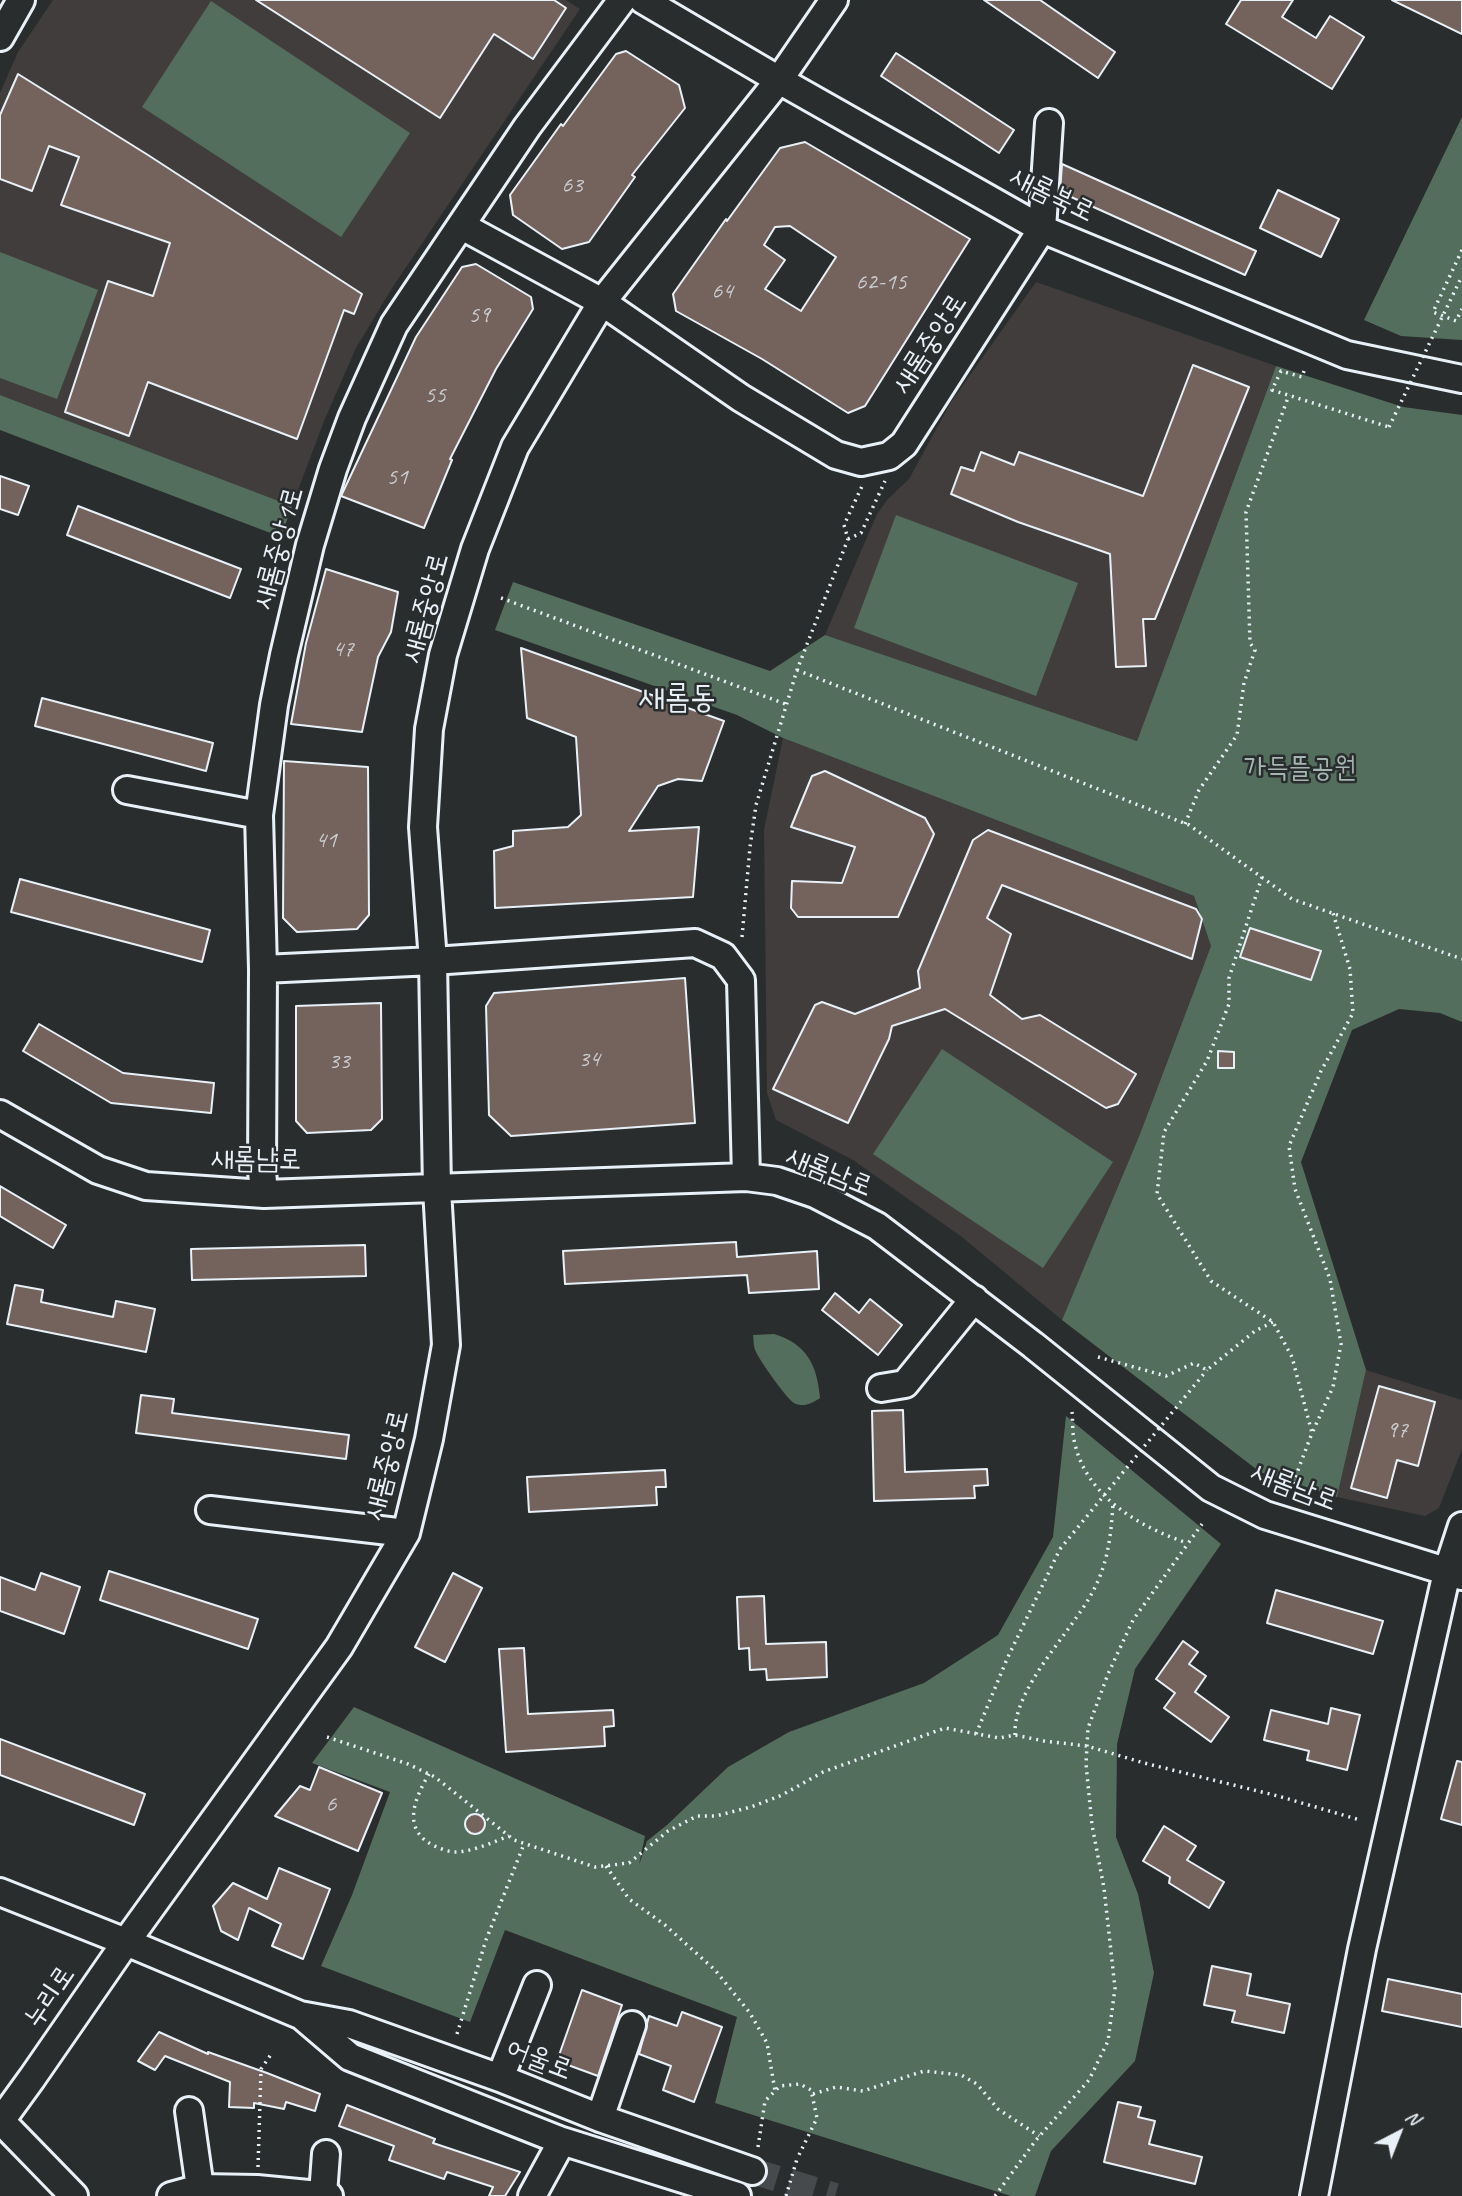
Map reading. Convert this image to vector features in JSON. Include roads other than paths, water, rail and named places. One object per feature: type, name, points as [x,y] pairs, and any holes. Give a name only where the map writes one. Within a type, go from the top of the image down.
[{"type":"street","name":"새롬중앙1로","points":[[264,1194],[259,815],[274,705],[310,545],[352,418],[394,325],[527,127],[622,0]]},
{"type":"street","name":"새롬북로","points":[[643,0],[1042,229],[1347,355],[1462,379]]},
{"type":"street","name":"새롬중앙로","points":[[126,1942],[339,1647],[406,1533],[429,1439],[446,1345],[437,1189],[433,961],[423,827],[429,729],[443,655],[475,549],[516,447],[602,302],[779,80],[834,0]]},
{"type":"street","points":[[1042,229],[1049,123]]},
{"type":"street","points":[[462,226],[602,302]]},
{"type":"street","name":"새롬중앙로","points":[[602,302],[801,436],[836,456],[861,462],[889,456],[904,444],[1042,229]]},
{"type":"street","points":[[127,790],[259,815]]},
{"type":"street","points":[[263,969],[433,961],[695,943],[723,956],[741,980],[746,1177]]},
{"type":"street","name":"새롬남로","points":[[0,1114],[98,1170],[146,1186],[264,1194],[746,1177],[777,1181],[815,1194],[877,1226],[974,1299],[1211,1488],[1265,1515],[1454,1574]]},
{"type":"street","points":[[881,1388],[905,1384],[974,1299]]},
{"type":"street","points":[[209,1510],[406,1533]]},
{"type":"street","points":[[1314,2196],[1362,1949],[1454,1574],[1462,1526]]},
{"type":"street","name":"어울로","points":[[0,1892],[300,2015],[349,2024],[500,2078],[600,2118],[755,2159]]},
{"type":"street","name":"누리로","points":[[0,2121],[126,1942]]},
{"type":"street","points":[[500,2078],[537,1985]]},
{"type":"street","name":"어울로","points":[[300,2015],[349,2057],[562,2141],[737,2196]]},
{"type":"street","points":[[600,2118],[632,2025]]},
{"type":"street","points":[[189,2111],[200,2188]]},
{"type":"street","points":[[0,2121],[74,2196]]},
{"type":"street","points":[[532,2196],[562,2141]]},
{"type":"street","points":[[171,2196],[200,2188],[257,2189],[326,2195],[326,2154]]},
{"type":"tunnel","points":[[752,2171],[835,2196]]},
{"type":"district","name":"새롬동","points":[[677,699]]},
{"type":"park label","name":"가득뜰공원","points":[[1300,769]]}]
